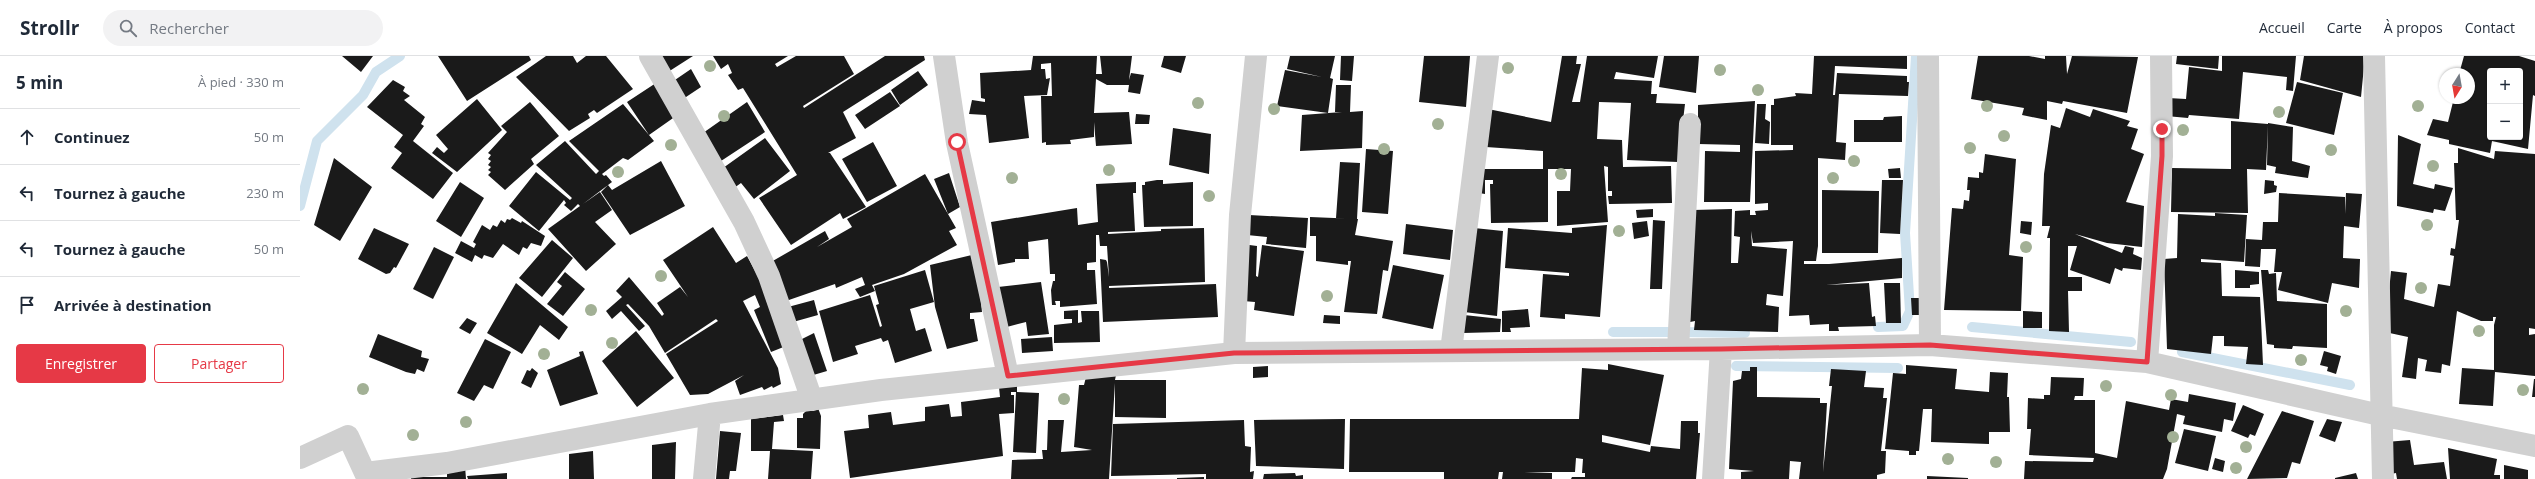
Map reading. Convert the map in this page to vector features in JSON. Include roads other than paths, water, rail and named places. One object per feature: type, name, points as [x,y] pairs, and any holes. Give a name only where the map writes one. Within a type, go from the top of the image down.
[{"type":"street","points":[[650,56],[744,222],[769,276],[812,400]]},
{"type":"street","points":[[944,56],[957,142],[1008,376]]},
{"type":"street","points":[[1234,353],[1240,216],[1256,56]]},
{"type":"street","points":[[1451,351],[1488,56]]},
{"type":"street","points":[[1928,56],[1930,345]]},
{"type":"street","points":[[2147,362],[2162,156],[2162,56]]},
{"type":"street","points":[[2374,56],[2380,415],[2383,479]]},
{"type":"street","points":[[1678,350],[1690,124]]},
{"type":"street","points":[[300,458],[348,436],[365,473],[447,463],[710,414],[881,390],[1234,353],[1678,350],[1930,345],[2147,362],[2380,415],[2535,446]]},
{"type":"street","points":[[1713,479],[1721,349]]},
{"type":"street","points":[[704,479],[710,414]]},
{"type":"waterway","points":[[300,206],[317,141],[363,95],[376,72],[400,56]]},
{"type":"waterway","points":[[1878,327],[1903,326],[1910,311],[1905,233],[1916,56]]},
{"type":"waterway","points":[[1972,327],[2131,342]]},
{"type":"waterway","points":[[1613,332],[1677,332]]},
{"type":"waterway","points":[[1679,332],[1745,333]]},
{"type":"waterway","points":[[2182,352],[2350,385]]},
{"type":"waterway","points":[[1736,366],[1898,368]]}]
